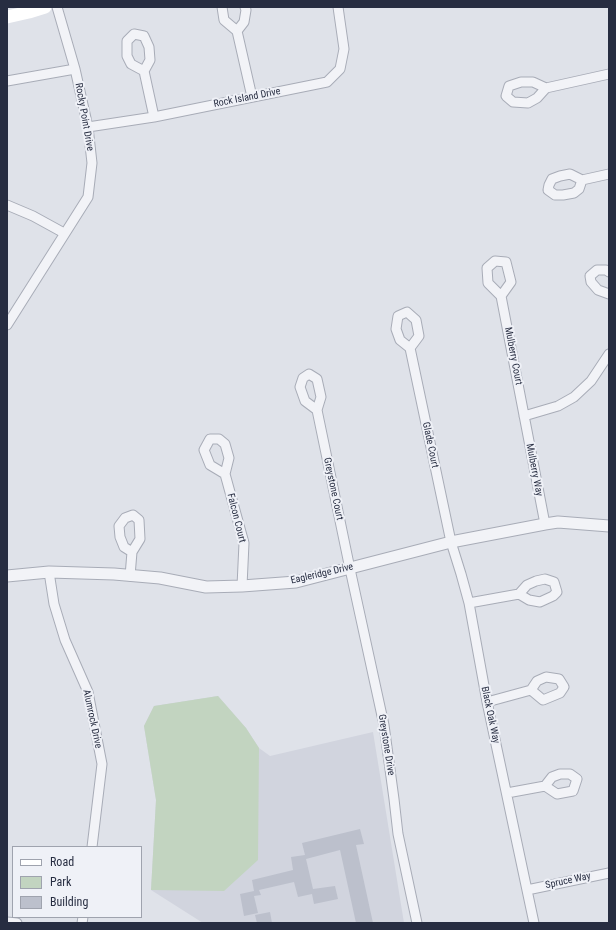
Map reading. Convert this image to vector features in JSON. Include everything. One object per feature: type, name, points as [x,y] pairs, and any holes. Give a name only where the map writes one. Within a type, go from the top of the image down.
[{"type":"main road","points":[[7,17],[44,7]]},
{"type":"street","name":"Rocky Point Drive","points":[[7,326],[88,197],[92,163],[88,127],[76,69],[57,7]]},
{"type":"street","points":[[222,7],[224,20],[237,31],[252,97]]},
{"type":"street","points":[[237,31],[244,22],[245,7]]},
{"type":"street","name":"Rock Island Drive","points":[[88,127],[154,117],[327,82],[340,69],[344,49],[338,7]]},
{"type":"street","points":[[7,81],[76,69]]},
{"type":"street","points":[[144,71],[154,117]]},
{"type":"street","points":[[546,88],[609,74]]},
{"type":"street","points":[[582,180],[609,174]]},
{"type":"street","points":[[7,205],[33,216],[64,233]]},
{"type":"street","points":[[609,272],[606,270],[597,270],[590,276],[591,282],[598,290],[609,294]]},
{"type":"street","name":"Mulberry Court","points":[[501,296],[524,416]]},
{"type":"street","name":"Glade Court","points":[[410,348],[451,542]]},
{"type":"street","points":[[524,416],[558,406],[574,397],[591,381],[609,354]]},
{"type":"street","name":"Greystone Court","points":[[317,410],[350,569]]},
{"type":"street","name":"Mulberry Way","points":[[524,416],[545,524]]},
{"type":"street","name":"Falcon Court","points":[[225,474],[244,543],[242,586]]},
{"type":"street","name":"Eagleridge Drive","points":[[7,576],[48,572],[114,574],[160,578],[206,587],[296,582],[451,542],[545,524],[558,522],[609,526]]},
{"type":"street","name":"Black Oak Way","points":[[451,542],[469,603],[487,702],[534,923]]},
{"type":"street","points":[[130,576],[132,552]]},
{"type":"street","name":"Greystone Drive","points":[[350,569],[384,725],[398,834],[417,923]]},
{"type":"street","name":"Alumrock Drive","points":[[48,572],[54,604],[65,640],[88,692],[102,764],[92,846]]},
{"type":"street","points":[[469,603],[519,594]]},
{"type":"street","points":[[487,702],[531,690]]},
{"type":"street","points":[[507,793],[545,786]]},
{"type":"street","name":"Spruce Way","points":[[527,890],[609,873]]},
{"type":"street","points":[[7,922],[17,923]]},
{"type":"shaded area","points":[[218,696],[246,728],[259,748],[270,756],[373,732],[404,923],[203,923],[151,890],[156,800],[144,726],[154,706]]},
{"type":"green space","points":[[218,696],[246,728],[259,748],[258,860],[224,891],[151,890],[156,800],[144,726],[154,706]]},
{"type":"building","points":[[360,829],[364,844],[356,845],[373,923],[356,923],[340,850],[306,859],[313,889],[335,886],[338,899],[314,904],[312,894],[298,897],[294,882],[259,890],[261,895],[254,896],[258,913],[244,916],[240,894],[254,891],[252,880],[293,870],[291,857],[305,855],[302,843]]},
{"type":"building","points":[[270,912],[272,923],[257,923],[255,915]]}]
